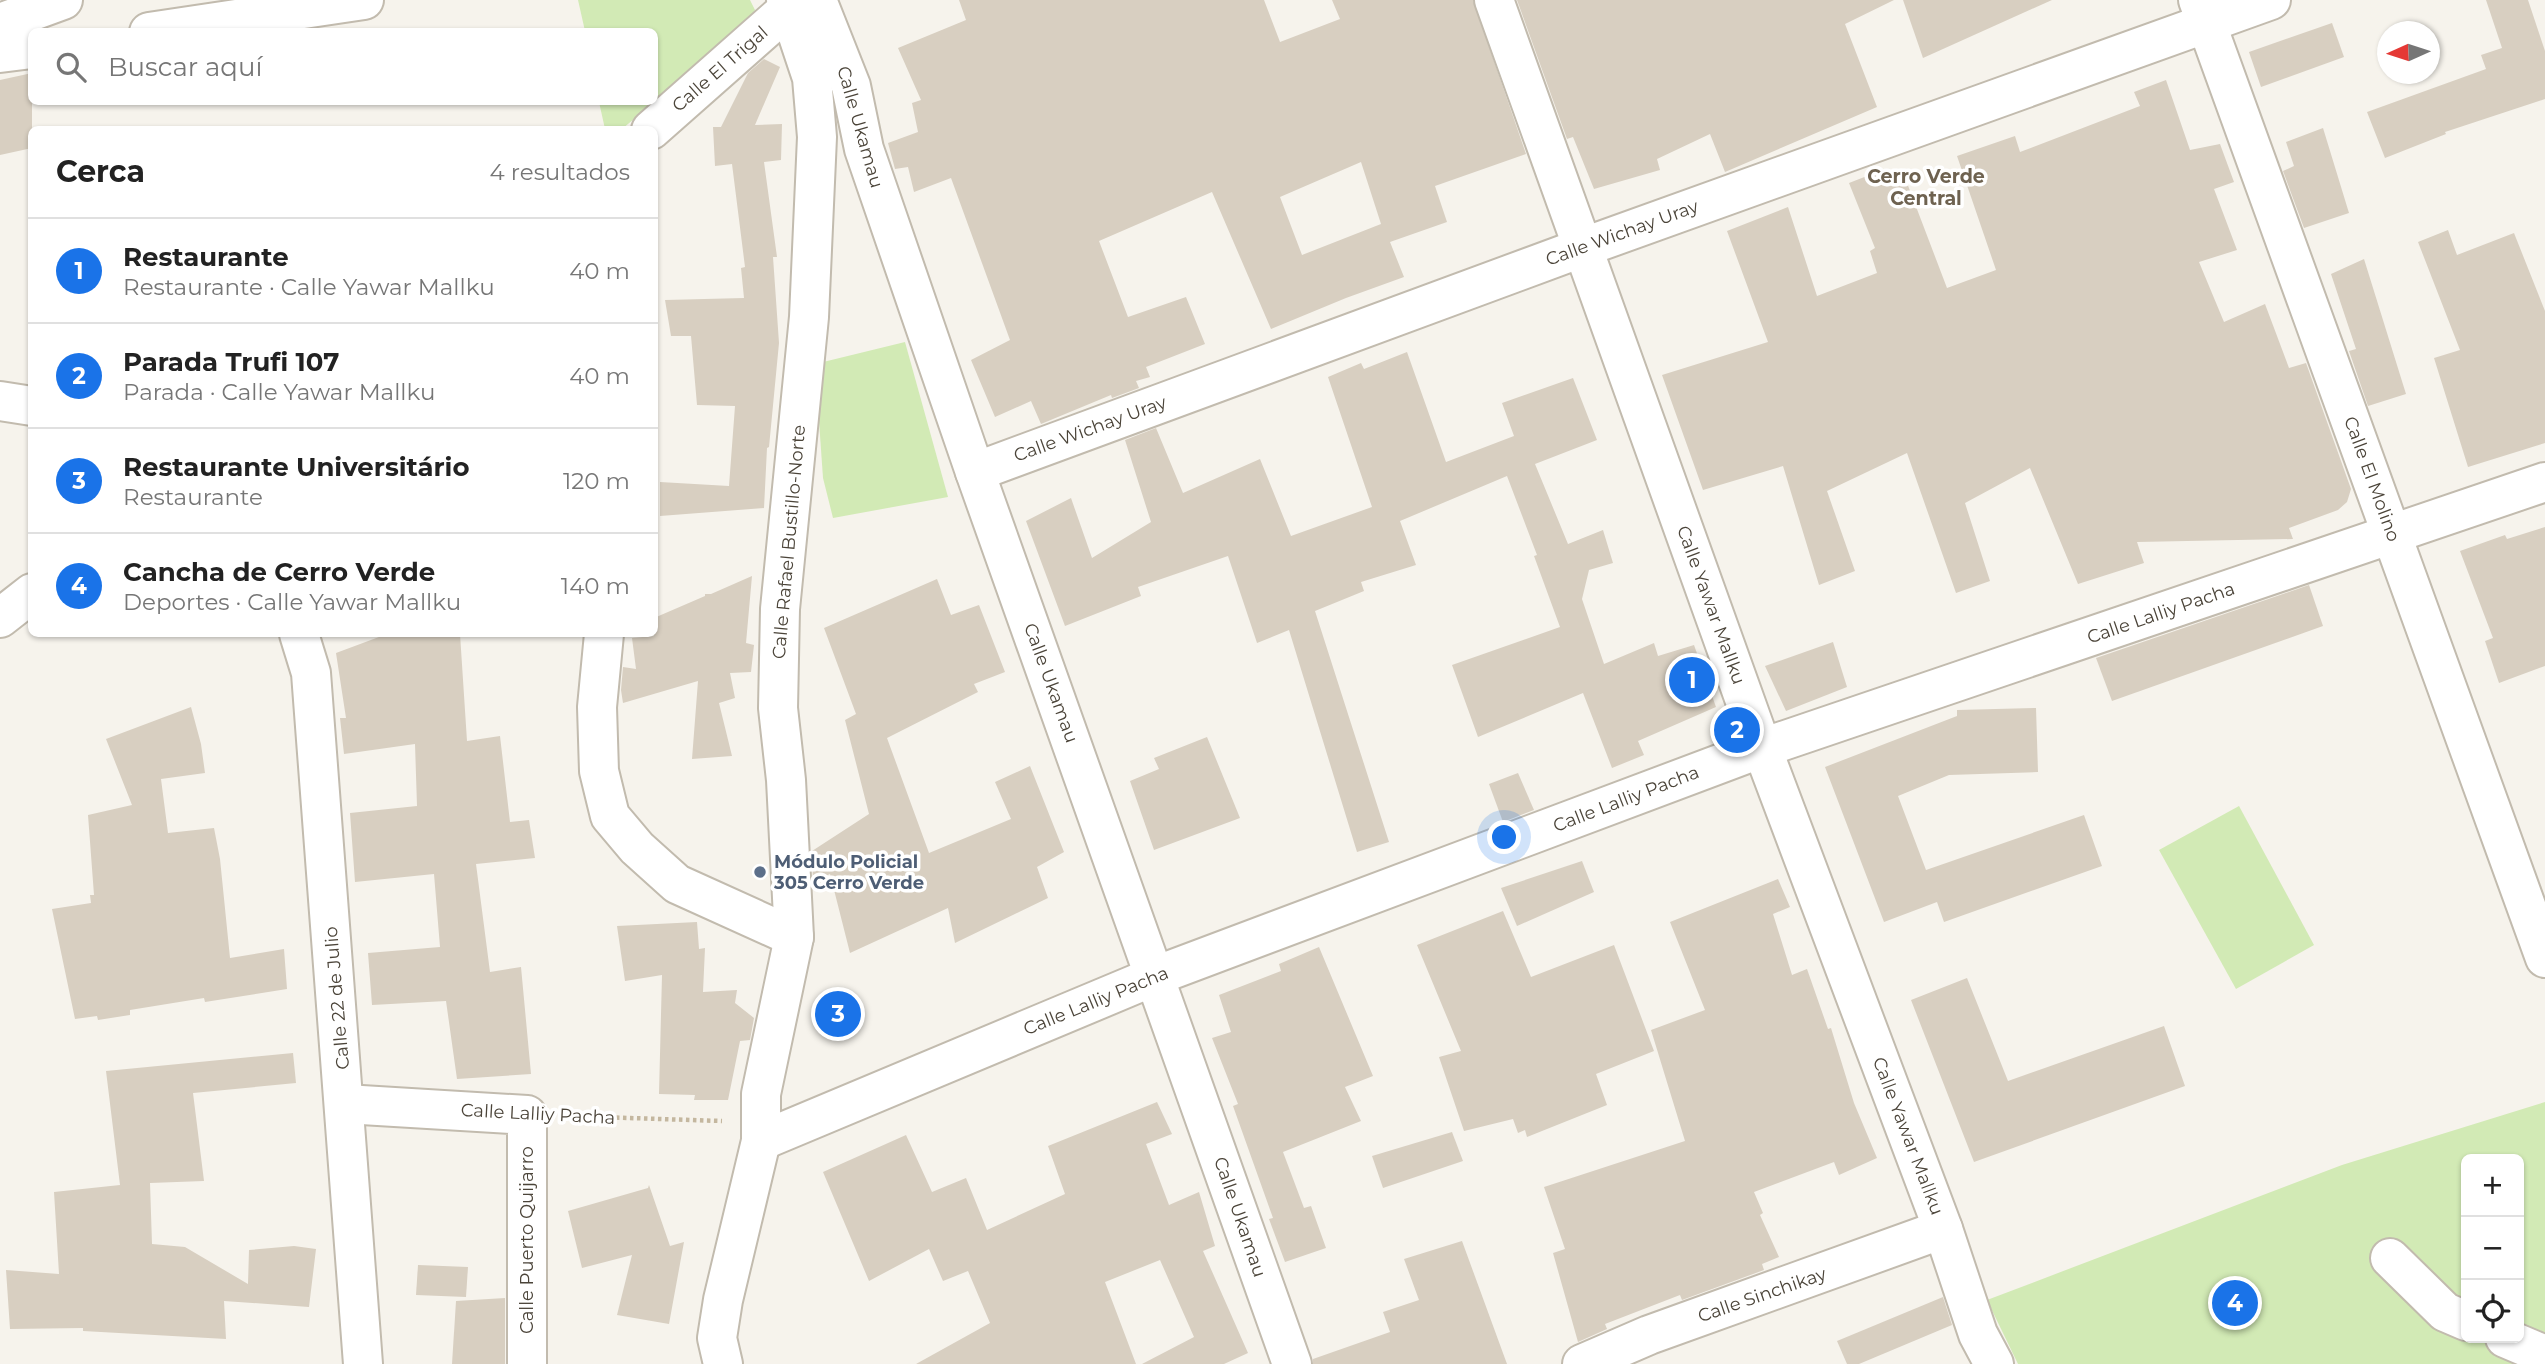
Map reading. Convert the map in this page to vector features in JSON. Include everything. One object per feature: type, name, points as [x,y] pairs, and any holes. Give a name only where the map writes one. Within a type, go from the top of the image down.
[{"type":"street","points":[[0,23],[63,0]]},
{"type":"street","points":[[176,28],[364,0]]},
{"type":"street","name":"Calle Yawar Mallku","points":[[1494,0],[1762,748],[1943,1229],[1978,1335],[1994,1364]]},
{"type":"street","name":"Calle Wichay Uray","points":[[975,472],[1584,247],[2202,11],[2271,0]]},
{"type":"street","name":"Calle El Trigal","points":[[656,126],[797,3]]},
{"type":"street","name":"Calle Ukamau","points":[[797,3],[851,86],[864,149],[975,472],[1292,1364]]},
{"type":"street","name":"Calle Rafael Bustillo-Norte","points":[[723,1364],[717,1338],[723,1300],[761,1141],[761,1094],[794,937],[786,780],[778,708],[780,608],[809,317],[817,137],[812,78],[797,3]]},
{"type":"street","name":"Calle El Molino","points":[[2202,11],[2545,958]]},
{"type":"street","points":[[0,53],[28,50]]},
{"type":"street","points":[[0,401],[28,405]]},
{"type":"street","name":"Calle Lalliy Pacha","points":[[761,1141],[1156,976],[1762,748],[2545,482]]},
{"type":"street","points":[[0,618],[28,596]]},
{"type":"street","name":"Calle 22 de Julio","points":[[300,637],[311,673],[363,1364]]},
{"type":"street","points":[[604,637],[597,706],[599,771],[610,816],[637,848],[677,884],[794,937]]},
{"type":"street","name":"Calle Lalliy Pacha","points":[[345,1104],[527,1115]]},
{"type":"street","name":"Calle Puerto Quijarro","points":[[527,1115],[527,1364]]},
{"type":"street","name":"Calle Sinchikay","points":[[1582,1364],[1649,1335],[1943,1229]]},
{"type":"street","points":[[2390,1258],[2445,1312],[2461,1319]]},
{"type":"street","points":[[2517,1343],[2545,1355]]},
{"type":"path","name":"Calle Lalliy Pacha","points":[[527,1115],[731,1121],[761,1094]]},
{"type":"green space","points":[[578,0],[750,0],[755,10],[750,22],[658,99],[658,28],[584,28]]},
{"type":"green space","points":[[600,105],[651,105],[626,126],[604,126]]},
{"type":"green space","points":[[905,342],[948,497],[833,518],[823,478],[815,364]]},
{"type":"green space","points":[[2239,806],[2314,945],[2236,989],[2159,850]]},
{"type":"green space","points":[[2545,1102],[2545,1364],[2018,1364],[1987,1300],[2342,1165]]},
{"type":"building","points":[[959,0],[1264,0],[1280,42],[1340,19],[1332,0],[1473,0],[1526,154],[1435,186],[1447,222],[1390,242],[1404,277],[1271,329],[1212,192],[1099,241],[1128,317],[1186,297],[1205,344],[1146,367],[1150,377],[1136,381],[1139,388],[1112,398],[1111,395],[1041,424],[1031,401],[995,417],[971,360],[1010,340],[951,178],[914,192],[908,167],[895,169],[888,143],[918,132],[912,103],[921,100],[898,48],[966,20]],"holes":[[[1361,162],[1381,224],[1302,255],[1280,197]]]},
{"type":"building","points":[[1517,0],[1894,0],[1845,24],[1877,107],[1725,172],[1710,134],[1657,159],[1660,170],[1594,189],[1573,137],[1567,139]]},
{"type":"building","points":[[1903,0],[2052,0],[1923,58]]},
{"type":"building","points":[[2486,0],[2528,0],[2545,51],[2545,99],[2445,132],[2446,134],[2385,158],[2367,112],[2486,69],[2481,55],[2502,48]]},
{"type":"building","points":[[2332,23],[2344,57],[2261,87],[2249,52]]},
{"type":"building","points":[[764,59],[780,67],[755,125],[782,124],[781,160],[764,162],[777,257],[773,257],[779,343],[767,448],[764,508],[660,516],[660,482],[729,486],[735,406],[697,405],[691,336],[671,336],[665,300],[744,298],[741,268],[745,267],[732,164],[715,166],[713,127],[721,127],[748,73]]},
{"type":"building","points":[[28,74],[28,105],[32,105],[32,126],[28,126],[28,149],[0,155],[0,80]]},
{"type":"building","points":[[2166,80],[2190,150],[2220,144],[2234,182],[2214,189],[2237,250],[2199,262],[2224,322],[2265,304],[2289,368],[2306,363],[2351,489],[2347,502],[2338,510],[2289,528],[2293,539],[2137,542],[2144,563],[2078,584],[2030,468],[1965,503],[1990,581],[1956,593],[1907,453],[1827,491],[1855,571],[1819,585],[1783,466],[1703,490],[1662,375],[1768,342],[1727,231],[1788,207],[1817,296],[1877,273],[1870,251],[1875,248],[1849,183],[1885,169],[1889,180],[1904,175],[1947,288],[1996,270],[1957,156],[2015,136],[2020,152],[2140,106],[2134,92]]},
{"type":"building","points":[[2323,128],[2349,213],[2304,228],[2283,171],[2294,166],[2286,142]]},
{"type":"building","points":[[2448,230],[2457,255],[2514,233],[2545,311],[2545,443],[2468,467],[2434,358],[2460,350],[2418,242]]},
{"type":"building","points":[[2364,259],[2406,394],[2368,406],[2349,351],[2356,349],[2331,274]]},
{"type":"building","points":[[1407,352],[1446,462],[1514,436],[1502,403],[1573,378],[1597,440],[1535,464],[1568,544],[1603,530],[1613,563],[1589,570],[1582,599],[1604,664],[1654,643],[1658,656],[1694,645],[1716,707],[1638,741],[1644,755],[1612,768],[1583,693],[1478,737],[1452,665],[1560,627],[1534,556],[1537,555],[1507,476],[1400,521],[1416,565],[1361,582],[1364,591],[1315,611],[1389,842],[1357,852],[1289,630],[1257,643],[1228,556],[1138,587],[1141,596],[1065,626],[1026,521],[1071,498],[1092,558],[1151,522],[1125,440],[1156,428],[1183,493],[1260,459],[1291,536],[1372,507],[1328,377],[1361,363],[1364,369]]},
{"type":"building","points":[[2545,527],[2545,666],[2499,683],[2485,641],[2493,638],[2460,551],[2505,535],[2507,539]]},
{"type":"building","points":[[752,576],[746,643],[754,645],[751,672],[730,673],[735,698],[719,703],[732,756],[692,759],[698,681],[623,703],[623,667],[636,669],[632,638],[658,637],[658,616],[705,594],[711,594]]},
{"type":"building","points":[[937,579],[951,615],[979,605],[1005,672],[974,684],[978,692],[887,738],[929,853],[1011,819],[995,782],[1030,766],[1064,852],[1037,867],[1048,898],[955,943],[948,908],[850,953],[830,874],[813,882],[812,851],[869,814],[845,720],[856,714],[824,628]]},
{"type":"building","points":[[2309,585],[2323,626],[2112,701],[2096,658]]},
{"type":"building","points":[[379,637],[460,637],[467,741],[500,736],[510,822],[529,820],[535,858],[476,864],[490,972],[521,967],[531,1074],[457,1079],[446,1001],[372,1005],[368,953],[440,947],[434,874],[355,882],[350,813],[417,806],[415,744],[344,754],[340,718],[346,718],[336,653]]},
{"type":"building","points":[[1833,642],[1847,687],[1786,711],[1765,666]]},
{"type":"building","points":[[191,707],[201,744],[205,773],[161,779],[168,833],[214,828],[220,859],[230,958],[284,949],[287,989],[130,1010],[130,1015],[98,1020],[97,1016],[75,1019],[52,909],[91,903],[90,895],[94,895],[88,815],[132,805],[106,739]]},
{"type":"building","points":[[2036,708],[2038,772],[1949,775],[1898,796],[1926,870],[2084,815],[2102,866],[1944,922],[1937,902],[1884,922],[1825,767],[1957,716],[1957,710]]},
{"type":"building","points":[[1207,737],[1240,818],[1154,850],[1130,781],[1159,769],[1154,758]]},
{"type":"building","points":[[1518,773],[1534,810],[1503,822],[1489,784]]},
{"type":"building","points":[[1582,861],[1594,892],[1517,926],[1501,888]]},
{"type":"building","points":[[1778,879],[1790,907],[1773,914],[1792,975],[1807,969],[1828,1029],[1831,1028],[1854,1103],[1877,1158],[1839,1175],[1834,1162],[1754,1192],[1763,1213],[1760,1215],[1779,1257],[1762,1264],[1764,1270],[1682,1300],[1680,1295],[1605,1324],[1607,1329],[1578,1342],[1553,1253],[1565,1249],[1544,1187],[1685,1141],[1651,1030],[1705,1010],[1670,922]]},
{"type":"building","points":[[1503,911],[1531,977],[1614,945],[1654,1051],[1596,1074],[1607,1105],[1527,1137],[1525,1130],[1518,1133],[1513,1119],[1464,1131],[1439,1057],[1461,1051],[1417,945]]},
{"type":"building","points":[[697,922],[699,949],[705,948],[703,992],[737,990],[735,1003],[754,1018],[750,1040],[740,1041],[728,1100],[694,1100],[695,1095],[659,1094],[662,975],[625,981],[617,926]]},
{"type":"building","points":[[1319,947],[1373,1076],[1345,1087],[1361,1121],[1283,1152],[1304,1208],[1311,1206],[1326,1248],[1285,1262],[1269,1219],[1273,1218],[1233,1106],[1238,1104],[1212,1038],[1231,1032],[1219,995],[1281,971],[1279,964]]},
{"type":"building","points":[[1967,978],[2008,1081],[2164,1026],[2185,1086],[1974,1162],[1911,1000]]},
{"type":"building","points":[[293,1053],[296,1083],[193,1093],[204,1181],[150,1183],[152,1244],[185,1247],[248,1284],[249,1250],[294,1246],[316,1249],[309,1307],[224,1301],[226,1339],[83,1331],[83,1328],[10,1329],[6,1270],[59,1274],[54,1192],[120,1185],[106,1071]]},
{"type":"building","points":[[1157,1102],[1172,1134],[1146,1144],[1169,1205],[1199,1192],[1215,1246],[1203,1251],[1248,1353],[1224,1364],[1142,1364],[1194,1337],[1160,1260],[1105,1282],[1136,1364],[916,1364],[990,1323],[968,1271],[943,1281],[929,1249],[869,1281],[823,1172],[906,1135],[932,1192],[966,1178],[987,1230],[1065,1194],[1048,1146]]},
{"type":"building","points":[[1452,1132],[1463,1161],[1383,1188],[1372,1156]]},
{"type":"building","points":[[649,1185],[670,1246],[684,1242],[669,1324],[617,1315],[632,1255],[582,1268],[568,1211],[648,1188]]},
{"type":"building","points":[[1462,1241],[1507,1364],[1313,1364],[1313,1359],[1390,1332],[1383,1312],[1419,1300],[1404,1259]]},
{"type":"building","points":[[418,1265],[468,1267],[466,1297],[416,1295]]},
{"type":"building","points":[[1943,1297],[1952,1325],[1859,1364],[1847,1364],[1837,1341]]},
{"type":"building","points":[[505,1298],[505,1364],[452,1364],[456,1301]]},
{"type":"place","name":"Restaurante","points":[[1692,680]]},
{"type":"place","name":"Parada Trufi 107","points":[[1737,730]]},
{"type":"place","name":"Módulo Policial 305 Cerro Verde","points":[[760,872]]},
{"type":"place","name":"Restaurante Universitário","points":[[838,1014]]},
{"type":"place","name":"Cancha de Cerro Verde","points":[[2235,1303]]},
{"type":"district","name":"Cerro Verde Central","points":[[1926,187]]}]
